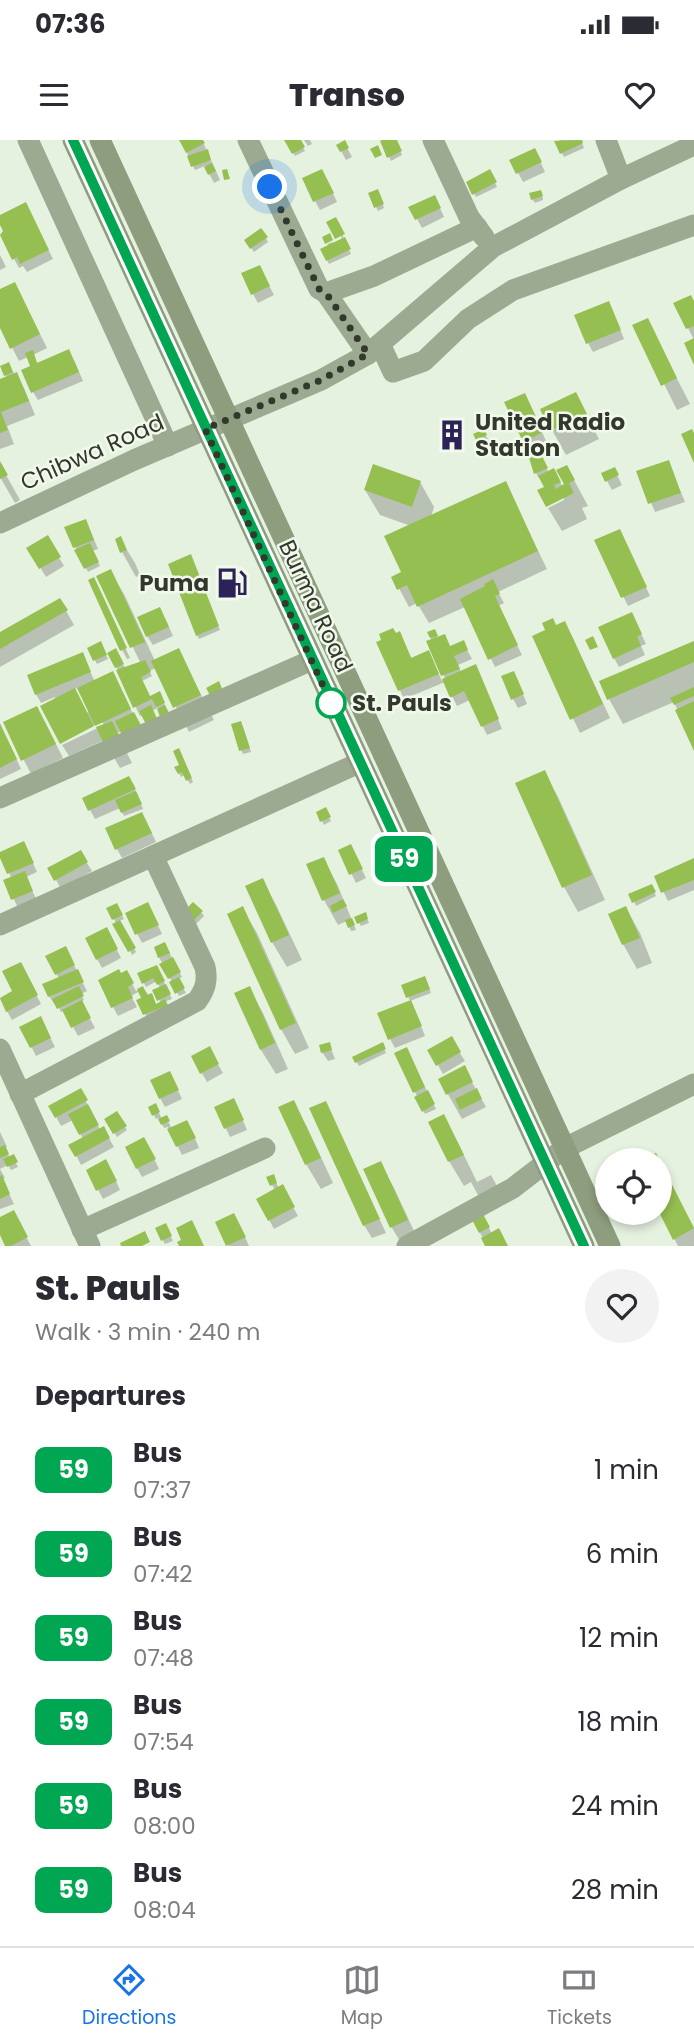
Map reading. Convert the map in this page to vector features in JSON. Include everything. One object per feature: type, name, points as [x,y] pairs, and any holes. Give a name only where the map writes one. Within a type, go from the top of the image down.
[{"type":"main road","name":"Burma Road","points":[[73,140],[584,1246]]},
{"type":"main road","name":"Burma Road","points":[[100,140],[610,1246]]},
{"type":"street","points":[[28,140],[168,446]]},
{"type":"street","points":[[248,140],[314,281],[393,372],[424,361],[468,319],[513,290],[694,225]]},
{"type":"street","points":[[433,140],[469,217],[493,247]]},
{"type":"street","points":[[606,140],[621,179]]},
{"type":"street","name":"Chibwa Road","points":[[0,523],[134,460],[321,380],[374,349],[493,247],[621,179],[694,145]]},
{"type":"street","points":[[326,293],[374,276],[477,227]]},
{"type":"street","points":[[0,798],[312,660]]},
{"type":"street","points":[[0,925],[359,763]]},
{"type":"street","points":[[20,1094],[197,1001],[203,993],[207,975],[205,967],[153,856]]},
{"type":"street","points":[[0,1049],[86,1238],[265,1148]]},
{"type":"street","points":[[407,1246],[513,1188],[565,1148],[694,1084]]},
{"type":"building","points":[[179,140],[203,140],[205,143],[186,153]]},
{"type":"building","points":[[284,140],[301,140],[305,147],[292,154]]},
{"type":"building","points":[[345,140],[349,148],[340,152],[336,145]]},
{"type":"building","points":[[397,140],[402,151],[387,158],[380,141]]},
{"type":"building","points":[[582,140],[583,143],[560,154],[554,141]]},
{"type":"building","points":[[378,145],[382,155],[375,158],[370,149]]},
{"type":"building","points":[[535,148],[542,162],[516,174],[509,160]]},
{"type":"building","points":[[208,149],[211,160],[191,167],[187,156]]},
{"type":"building","points":[[212,163],[216,171],[208,175],[204,167]]},
{"type":"building","points":[[227,169],[230,179],[224,180],[222,170]]},
{"type":"building","points":[[322,169],[334,193],[313,202],[302,178]]},
{"type":"building","points":[[490,169],[497,182],[472,195],[466,182]]},
{"type":"building","points":[[378,189],[384,204],[374,208],[368,193]]},
{"type":"building","points":[[541,190],[543,196],[531,200],[529,193]]},
{"type":"building","points":[[435,195],[441,208],[415,220],[408,207]]},
{"type":"building","points":[[26,202],[49,250],[20,264],[17,257],[12,260],[0,235],[3,231],[0,215]]},
{"type":"building","points":[[336,217],[345,234],[335,239],[326,222]]},
{"type":"building","points":[[261,228],[268,237],[250,249],[244,240]]},
{"type":"building","points":[[330,233],[333,240],[325,244],[322,237]]},
{"type":"building","points":[[345,237],[351,249],[326,261],[320,249]]},
{"type":"building","points":[[260,265],[270,286],[251,295],[241,273]]},
{"type":"building","points":[[15,282],[40,334],[10,349],[0,328],[0,289]]},
{"type":"building","points":[[691,295],[694,301],[694,326],[686,329],[673,303]]},
{"type":"building","points":[[609,301],[621,330],[586,344],[574,315]]},
{"type":"building","points":[[648,318],[677,378],[661,386],[632,325]]},
{"type":"building","points":[[694,338],[694,365],[684,343]]},
{"type":"building","points":[[69,349],[79,372],[31,393],[21,370],[30,366],[25,353],[33,350],[37,363]]},
{"type":"building","points":[[9,362],[13,372],[4,376],[0,366]]},
{"type":"building","points":[[17,372],[29,401],[1,412],[8,430],[0,433],[0,379]]},
{"type":"building","points":[[576,392],[587,414],[550,431],[540,409]]},
{"type":"building","points":[[525,393],[543,432],[523,442],[504,402]]},
{"type":"building","name":"United Radio Station","points":[[454,420],[464,438],[451,444],[448,439],[444,440],[440,432],[443,431],[441,426]]},
{"type":"building","points":[[484,429],[487,435],[476,440],[473,434]]},
{"type":"building","points":[[692,429],[694,433],[694,463],[681,434]]},
{"type":"building","points":[[540,452],[548,468],[534,474],[529,458]]},
{"type":"building","points":[[669,460],[681,493],[648,504],[636,471]]},
{"type":"building","points":[[0,461],[8,475],[0,479]]},
{"type":"building","points":[[373,464],[421,481],[412,507],[364,490]]},
{"type":"building","points":[[567,465],[575,480],[569,483],[574,493],[546,507],[537,490],[544,487],[538,476],[554,468],[561,482],[554,485],[556,489],[564,484],[556,470]]},
{"type":"building","points":[[615,467],[619,475],[605,482],[601,473]]},
{"type":"building","points":[[506,481],[538,551],[417,607],[407,585],[397,590],[391,577],[401,572],[384,536]]},
{"type":"building","points":[[86,519],[94,540],[73,548],[64,527]]},
{"type":"building","points":[[620,529],[647,587],[621,598],[594,540]]},
{"type":"building","points":[[48,535],[61,557],[39,569],[26,548]]},
{"type":"building","points":[[121,536],[127,550],[120,553],[115,539]]},
{"type":"building","points":[[90,543],[99,562],[84,569],[74,550]]},
{"type":"building","points":[[191,554],[219,626],[196,636],[168,564]]},
{"type":"building","points":[[111,569],[145,642],[130,648],[96,576]]},
{"type":"building","points":[[94,577],[127,648],[120,651],[88,580]]},
{"type":"building","points":[[493,579],[500,594],[495,596],[518,645],[488,660],[460,599]]},
{"type":"building","points":[[60,598],[68,610],[0,649],[0,632]]},
{"type":"building","points":[[160,607],[169,627],[146,637],[137,617]]},
{"type":"building","points":[[632,612],[642,634],[637,637],[641,646],[613,659],[598,627]]},
{"type":"building","points":[[553,618],[556,625],[565,621],[603,704],[570,720],[532,636],[545,630],[542,623]]},
{"type":"building","points":[[393,628],[396,633],[400,631],[411,658],[429,650],[439,674],[398,691],[376,642],[381,640],[379,634]]},
{"type":"building","points":[[435,629],[438,636],[430,638],[427,632]]},
{"type":"building","points":[[445,634],[450,646],[464,640],[468,650],[454,656],[460,669],[441,676],[426,641]]},
{"type":"building","points":[[593,636],[598,647],[590,650],[585,640]]},
{"type":"building","points":[[101,641],[107,655],[93,661],[87,648]]},
{"type":"building","points":[[694,641],[694,662],[607,700],[599,681]]},
{"type":"building","points":[[116,648],[124,664],[115,668],[107,653]]},
{"type":"building","points":[[179,648],[201,695],[173,708],[151,661]]},
{"type":"building","points":[[83,652],[91,672],[35,695],[27,675]]},
{"type":"building","points":[[145,660],[151,672],[141,677],[150,696],[160,691],[165,703],[156,707],[152,699],[133,708],[116,670]]},
{"type":"building","points":[[476,664],[499,719],[481,727],[464,691],[450,698],[442,679]]},
{"type":"building","points":[[113,671],[131,709],[95,726],[77,688]]},
{"type":"building","points":[[514,671],[524,694],[511,700],[501,676]]},
{"type":"building","points":[[219,681],[223,691],[211,697],[206,688]]},
{"type":"building","points":[[694,687],[694,696],[674,705],[670,698]]},
{"type":"building","points":[[75,688],[94,726],[60,744],[40,706]]},
{"type":"building","points":[[694,701],[694,751],[675,710]]},
{"type":"building","points":[[151,705],[158,721],[147,726],[139,711]]},
{"type":"building","points":[[165,705],[170,715],[161,719],[157,709]]},
{"type":"building","points":[[37,706],[56,744],[21,761],[3,722]]},
{"type":"building","points":[[134,712],[143,729],[124,739],[115,721]]},
{"type":"building","points":[[112,721],[120,737],[104,744],[96,727]]},
{"type":"building","points":[[241,721],[250,748],[239,751],[231,724]]},
{"type":"building","points":[[0,724],[17,759],[0,768]]},
{"type":"building","points":[[179,748],[192,778],[186,781],[182,772],[178,774],[174,767],[179,765],[173,751]]},
{"type":"building","points":[[545,770],[592,875],[562,888],[515,783]]},
{"type":"building","points":[[129,776],[136,789],[88,811],[82,798]]},
{"type":"building","points":[[136,791],[142,804],[121,813],[115,800]]},
{"type":"building","points":[[326,807],[331,817],[320,822],[316,812]]},
{"type":"building","points":[[142,812],[152,833],[115,850],[105,828]]},
{"type":"building","points":[[24,841],[34,863],[7,874],[0,852]]},
{"type":"building","points":[[351,844],[363,869],[349,875],[338,850]]},
{"type":"building","points":[[81,850],[88,862],[54,881],[47,868]]},
{"type":"building","points":[[324,857],[340,893],[322,901],[306,864]]},
{"type":"building","points":[[694,858],[694,880],[661,893],[654,876]]},
{"type":"building","points":[[25,871],[33,891],[11,900],[3,880]]},
{"type":"building","points":[[263,878],[289,935],[271,943],[245,886]]},
{"type":"building","points":[[652,884],[656,892],[632,903],[628,894]]},
{"type":"building","points":[[343,899],[347,906],[333,913],[330,906]]},
{"type":"building","points":[[148,902],[159,925],[135,935],[125,913]]},
{"type":"building","points":[[193,902],[203,911],[192,922],[182,913]]},
{"type":"building","points":[[117,903],[123,915],[112,920],[106,908]]},
{"type":"building","points":[[243,906],[296,1023],[280,1030],[227,914]]},
{"type":"building","points":[[626,906],[640,938],[622,945],[608,914]]},
{"type":"building","points":[[366,912],[368,919],[357,924],[354,917]]},
{"type":"building","points":[[352,918],[355,925],[348,928],[345,920]]},
{"type":"building","points":[[120,920],[136,948],[128,952],[112,924]]},
{"type":"building","points":[[107,927],[118,949],[96,960],[85,938]]},
{"type":"building","points":[[165,942],[170,953],[158,958],[154,947]]},
{"type":"building","points":[[66,946],[75,965],[55,975],[45,956]]},
{"type":"building","points":[[173,957],[181,972],[168,979],[159,964]]},
{"type":"building","points":[[21,962],[38,995],[6,1012],[0,998],[12,991],[2,971]]},
{"type":"building","points":[[157,965],[165,981],[157,985],[153,978],[142,984],[137,973]]},
{"type":"building","points":[[78,969],[84,982],[48,997],[42,984]]},
{"type":"building","points":[[119,969],[121,973],[127,970],[134,983],[128,987],[133,998],[111,1008],[98,980]]},
{"type":"building","points":[[425,976],[430,989],[406,998],[401,985]]},
{"type":"building","points":[[179,977],[185,988],[175,994],[169,982]]},
{"type":"building","points":[[166,984],[171,994],[157,1001],[152,990]]},
{"type":"building","points":[[79,986],[84,996],[57,1009],[52,999]]},
{"type":"building","points":[[143,986],[147,995],[152,993],[156,1004],[165,999],[168,1005],[143,1015],[136,1000],[141,998],[137,989]]},
{"type":"building","points":[[250,986],[275,1043],[260,1050],[234,993]]},
{"type":"building","points":[[82,1000],[91,1018],[71,1028],[62,1010]]},
{"type":"building","points":[[411,1000],[422,1026],[388,1040],[377,1013]]},
{"type":"building","points":[[41,1016],[51,1038],[30,1048],[19,1027]]},
{"type":"building","points":[[452,1036],[461,1052],[436,1066],[427,1050]]},
{"type":"building","points":[[330,1042],[332,1050],[321,1053],[319,1045]]},
{"type":"building","points":[[383,1042],[386,1049],[355,1063],[352,1057]]},
{"type":"building","points":[[210,1046],[219,1064],[200,1074],[191,1056]]},
{"type":"building","points":[[407,1047],[425,1087],[413,1093],[394,1053]]},
{"type":"building","points":[[465,1065],[473,1082],[446,1095],[438,1079]]},
{"type":"building","points":[[170,1071],[179,1090],[159,1099],[150,1080]]},
{"type":"building","points":[[81,1088],[88,1100],[55,1118],[48,1106]]},
{"type":"building","points":[[477,1088],[482,1099],[460,1110],[455,1099]]},
{"type":"building","points":[[428,1090],[435,1104],[422,1112],[414,1097]]},
{"type":"building","points":[[234,1098],[244,1120],[224,1129],[214,1107]]},
{"type":"building","points":[[294,1100],[321,1158],[305,1165],[278,1107]]},
{"type":"building","points":[[326,1101],[380,1219],[363,1226],[309,1108]]},
{"type":"building","points":[[156,1103],[160,1112],[152,1116],[148,1107]]},
{"type":"building","points":[[88,1104],[99,1125],[79,1135],[68,1114]]},
{"type":"building","points":[[117,1111],[127,1126],[113,1134],[104,1119]]},
{"type":"building","points":[[444,1114],[464,1155],[448,1162],[428,1122]]},
{"type":"building","points":[[167,1115],[170,1121],[161,1125],[158,1119]]},
{"type":"building","points":[[187,1120],[196,1138],[176,1147],[167,1129]]},
{"type":"building","points":[[104,1126],[110,1138],[75,1157],[68,1145]]},
{"type":"building","points":[[144,1137],[156,1159],[136,1169],[125,1147]]},
{"type":"building","points":[[5,1145],[9,1154],[0,1158],[0,1147]]},
{"type":"building","points":[[14,1154],[18,1162],[7,1167],[3,1159]]},
{"type":"building","points":[[106,1159],[117,1181],[96,1191],[86,1170]]},
{"type":"building","points":[[381,1161],[408,1220],[390,1228],[363,1169]]},
{"type":"building","points":[[274,1174],[277,1183],[270,1186],[266,1177]]},
{"type":"building","points":[[2,1175],[10,1194],[0,1199],[0,1176]]},
{"type":"building","points":[[283,1184],[295,1207],[268,1221],[256,1199]]},
{"type":"building","points":[[672,1185],[694,1228],[673,1240],[666,1225],[672,1225]]},
{"type":"building","points":[[14,1210],[28,1237],[11,1246],[5,1246],[0,1235],[0,1217]]},
{"type":"building","points":[[234,1213],[246,1237],[226,1246],[215,1222]]},
{"type":"building","points":[[483,1214],[490,1227],[479,1233],[472,1220]]},
{"type":"building","points":[[192,1220],[204,1246],[179,1246],[177,1242],[181,1240],[176,1228]]},
{"type":"building","points":[[166,1223],[172,1236],[161,1241],[155,1228]]},
{"type":"building","points":[[499,1228],[508,1246],[485,1246],[481,1238]]},
{"type":"building","points":[[145,1231],[150,1242],[142,1246],[121,1246],[120,1243]]},
{"type":"bus line","name":"59","points":[[73,140],[584,1246]]},
{"type":"place","name":"United Radio Station","points":[[452,435]]},
{"type":"place","name":"Puma","points":[[232,583]]},
{"type":"place","name":"St. Pauls","points":[[331,703]]},
{"type":"route","points":[[270,187],[319,289],[326,293],[368,354],[321,380],[205,429],[331,703]]}]
